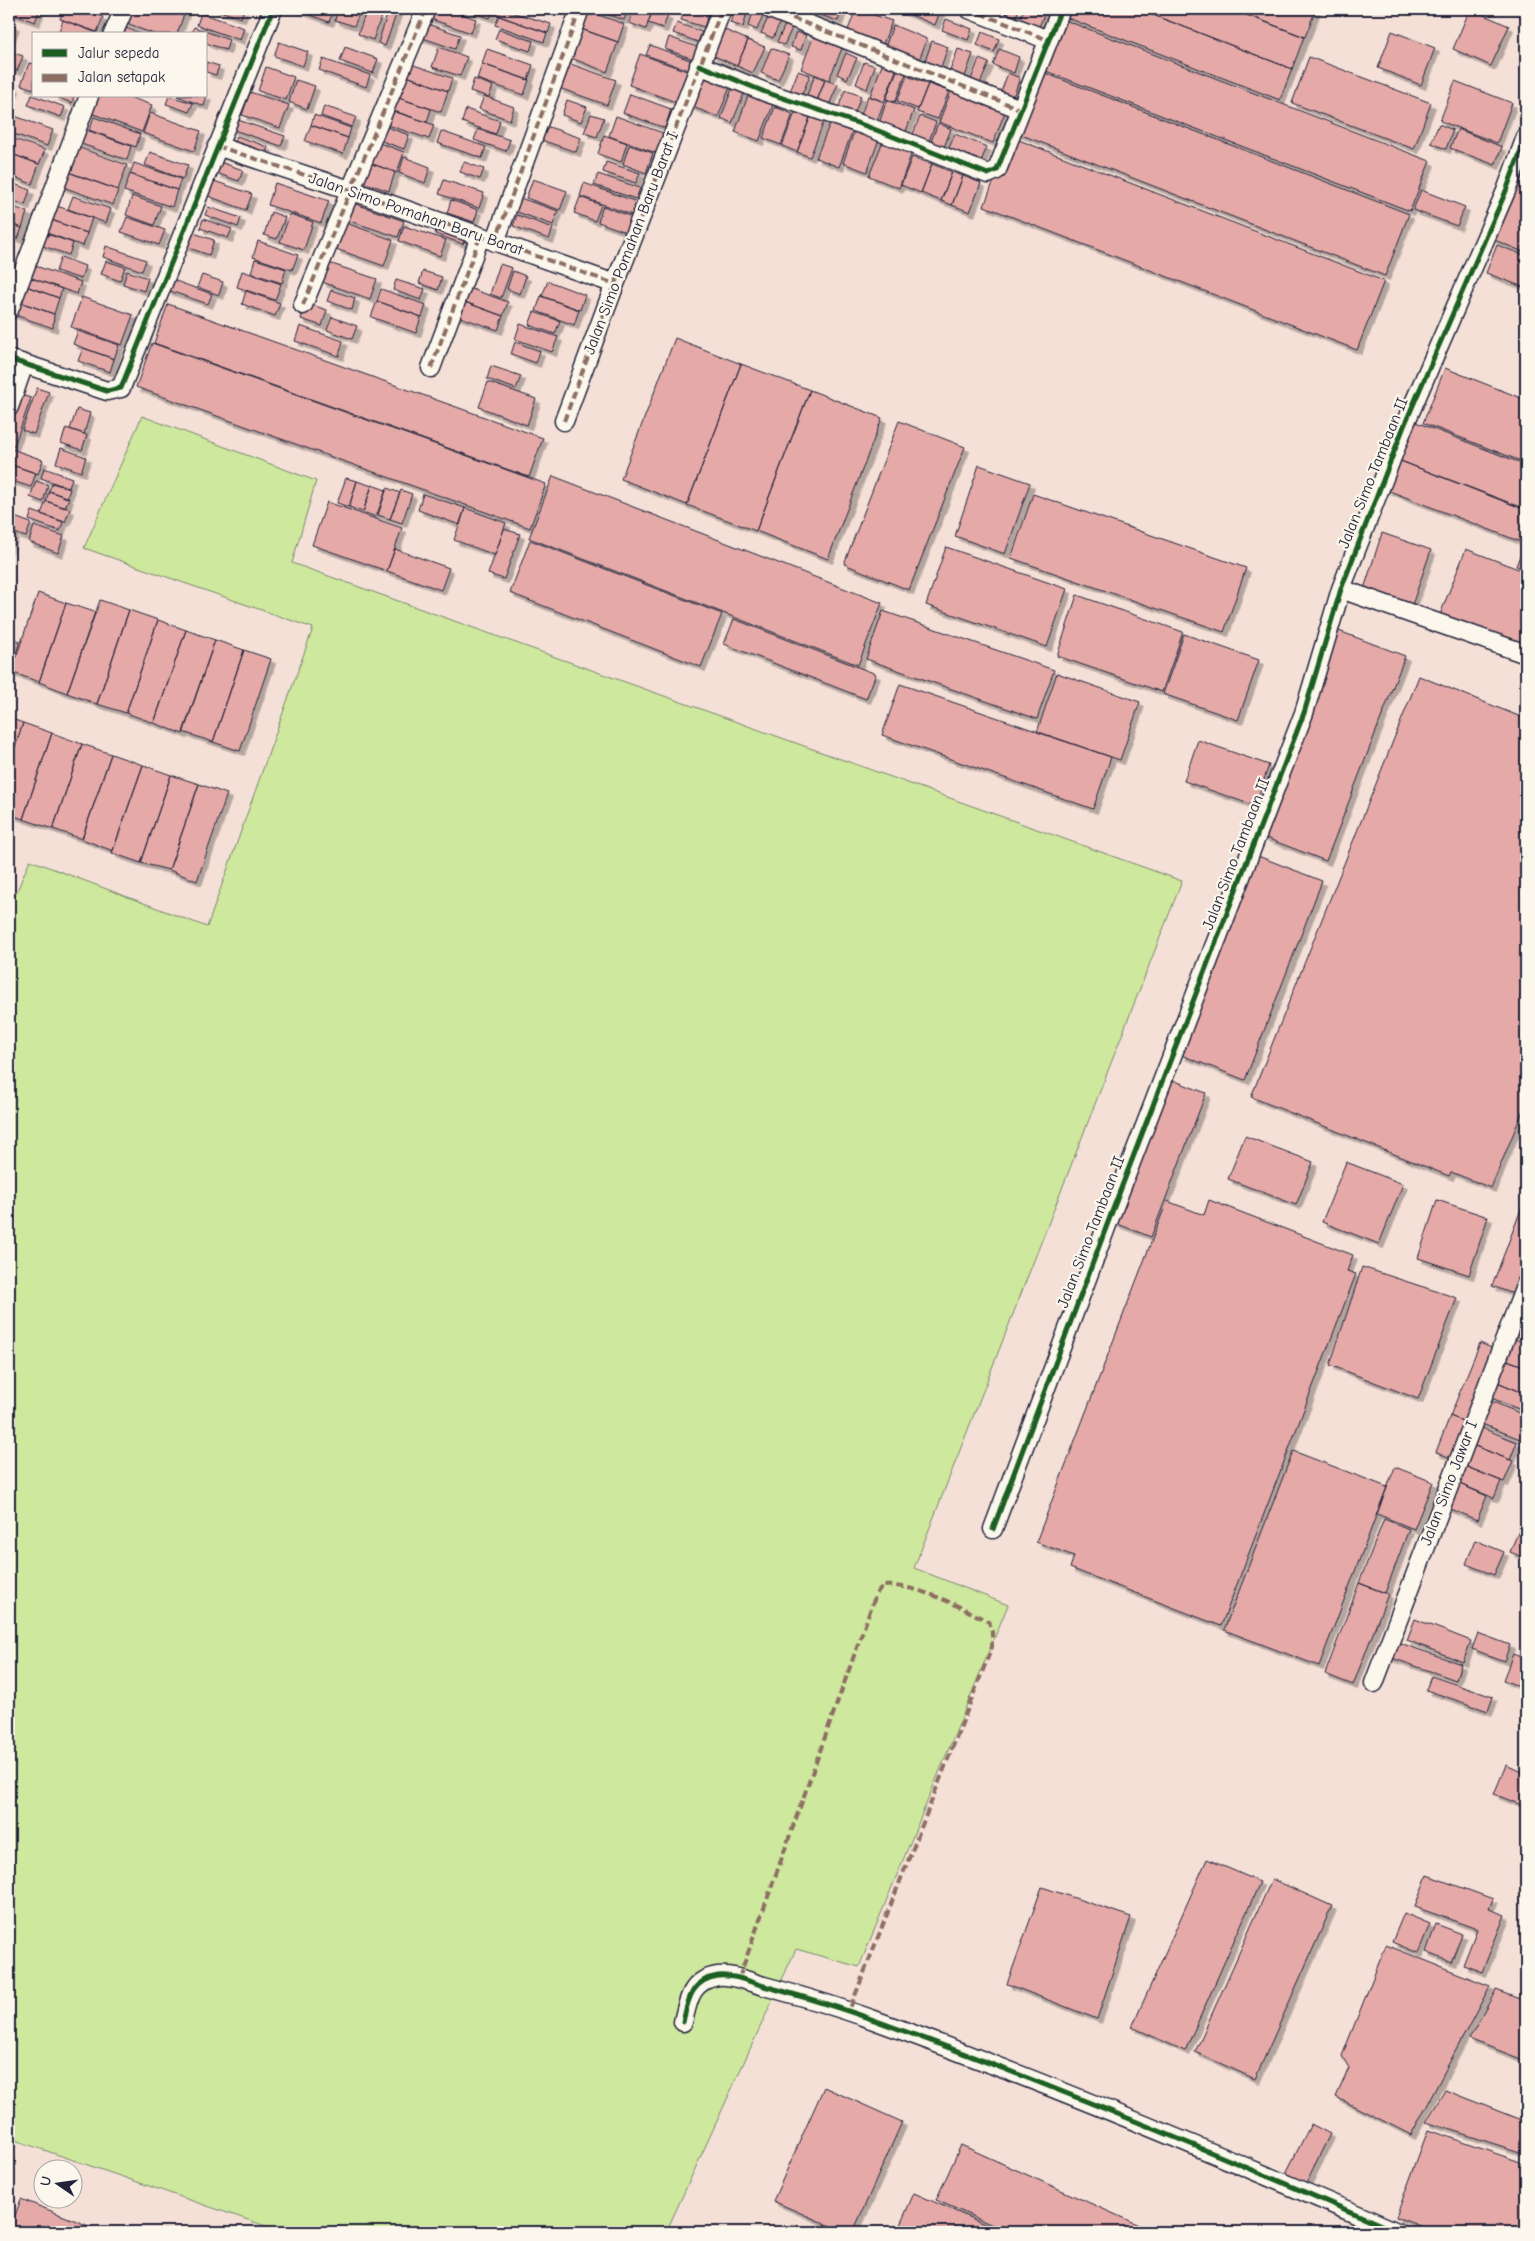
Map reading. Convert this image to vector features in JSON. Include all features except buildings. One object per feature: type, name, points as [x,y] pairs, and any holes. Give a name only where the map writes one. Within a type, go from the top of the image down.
[{"type":"street","points":[[115,32],[124,9]]},
{"type":"street","points":[[9,407],[16,361],[107,391],[121,388],[132,365],[217,146],[273,9]]},
{"type":"street","points":[[303,305],[426,9]]},
{"type":"street","name":"Jalan Simo Pomahan Baru Barat I","points":[[564,421],[614,284],[722,9]]},
{"type":"street","points":[[770,9],[1020,109]]},
{"type":"street","points":[[969,9],[1048,40]]},
{"type":"street","points":[[699,65],[765,92],[866,126],[988,174],[994,173],[997,170],[1061,9]]},
{"type":"street","points":[[431,368],[488,240],[578,14]]},
{"type":"street","points":[[9,310],[88,98]]},
{"type":"street","name":"Jalan Simo Tambaan II","points":[[993,1529],[1110,1217],[1304,713],[1341,589],[1404,426],[1506,191],[1526,138]]},
{"type":"street","name":"Jalan Simo Pomahan Baru Barat","points":[[217,146],[350,190],[614,284]]},
{"type":"street","points":[[1341,589],[1526,654]]},
{"type":"street","name":"Jalan Simo Jawar I","points":[[1374,1683],[1526,1284]]},
{"type":"street","points":[[683,2022],[690,1994],[701,1981],[719,1976],[738,1978],[825,2002],[1000,2065],[1246,2166],[1397,2232]]},
{"type":"green space","points":[[142,416],[316,481],[292,563],[1182,881],[914,1568],[1008,1605],[859,1967],[796,1949],[666,2232],[283,2232],[82,2163],[82,2158],[67,2158],[9,2138],[9,910],[30,860],[207,927],[313,628],[84,548]]},
{"type":"marked path","points":[[303,305],[426,9]]},
{"type":"marked path","points":[[495,242],[580,9]]},
{"type":"marked path","points":[[564,421],[722,9]]},
{"type":"marked path","points":[[770,9],[1020,109]]},
{"type":"marked path","points":[[969,9],[1048,40]]},
{"type":"marked path","points":[[217,146],[350,190],[615,284]]},
{"type":"marked path","points":[[431,368],[480,237]]},
{"type":"marked path","points":[[739,1978],[876,1594],[882,1586],[909,1588],[923,1592],[951,1603],[989,1622],[992,1632],[992,1647],[849,2011]]},
{"type":"cycle path","points":[[9,359],[107,391],[121,388],[273,9]]},
{"type":"cycle path","points":[[699,65],[765,92],[866,126],[988,174],[997,170],[1061,9]]},
{"type":"cycle path","points":[[993,1529],[1110,1217],[1304,713],[1341,589],[1404,426],[1506,191],[1526,137]]},
{"type":"cycle path","points":[[683,2022],[689,1999],[696,1987],[709,1978],[718,1976],[735,1977],[847,2011],[940,2044],[1072,2095],[1397,2232]]}]
